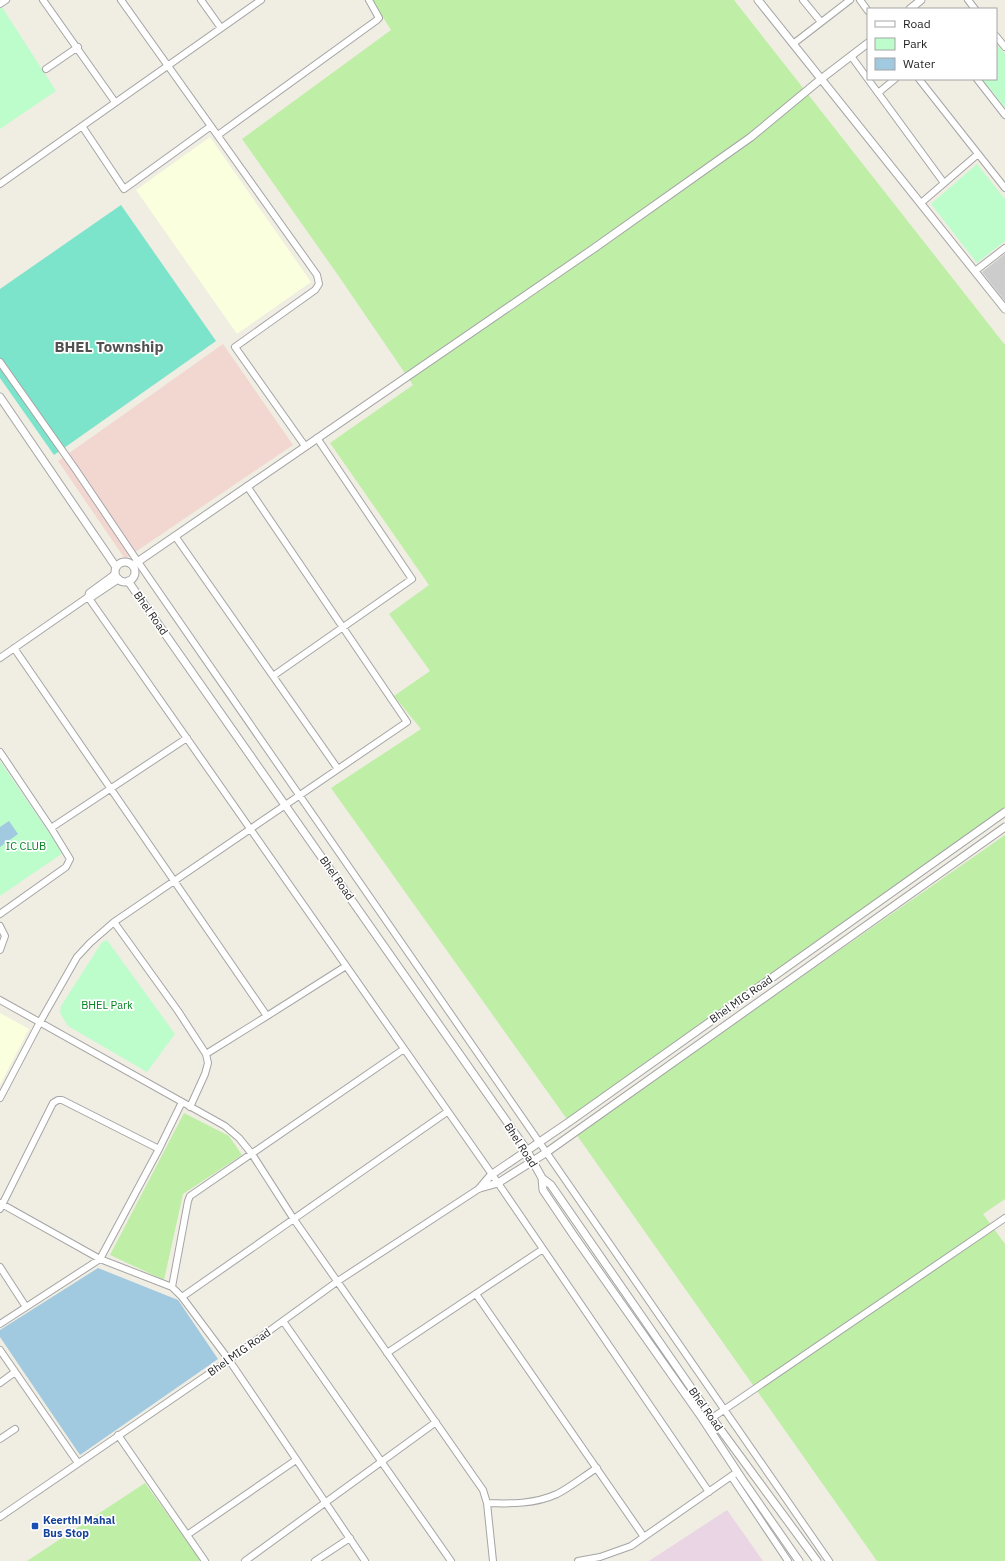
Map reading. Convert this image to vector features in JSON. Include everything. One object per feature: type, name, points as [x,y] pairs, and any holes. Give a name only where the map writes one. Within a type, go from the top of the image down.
[{"type":"street","points":[[0,4],[6,0]]},
{"type":"street","points":[[44,0],[115,102]]},
{"type":"street","points":[[121,0],[317,275],[319,284],[314,290],[235,347],[305,446]]},
{"type":"street","points":[[201,0],[221,28]]},
{"type":"street","points":[[0,184],[261,0]]},
{"type":"street","points":[[218,136],[377,20],[379,18],[378,14],[369,0]]},
{"type":"street","points":[[758,0],[1005,309]]},
{"type":"street","points":[[803,0],[821,22]]},
{"type":"street","points":[[793,44],[850,0]]},
{"type":"street","points":[[860,0],[867,10]]},
{"type":"street","points":[[968,0],[974,8]]},
{"type":"street","points":[[997,37],[1005,47]]},
{"type":"street","points":[[0,658],[88,597],[92,597],[117,573],[121,562],[124,561],[135,563],[593,249],[745,142],[821,79],[867,44]]},
{"type":"street","points":[[46,69],[78,47]]},
{"type":"street","points":[[851,56],[867,78]]},
{"type":"street","points":[[869,80],[944,183]]},
{"type":"street","points":[[878,93],[894,80]]},
{"type":"street","points":[[920,80],[1005,188]]},
{"type":"street","points":[[978,80],[1005,115]]},
{"type":"street","points":[[82,126],[124,189],[211,126]]},
{"type":"street","points":[[920,203],[978,154]]},
{"type":"street","points":[[975,271],[1005,248]]},
{"type":"street","points":[[0,362],[76,470],[135,563],[300,795],[829,1561]]},
{"type":"street","points":[[0,397],[122,581],[128,581],[135,575],[135,563]]},
{"type":"street","points":[[273,676],[412,579],[317,438]]},
{"type":"street","points":[[0,1098],[40,1022],[77,957],[90,943],[114,922],[407,722],[247,486]]},
{"type":"street","points":[[175,536],[338,769]]},
{"type":"street","name":"Bhel Road","points":[[128,581],[533,1160],[542,1178],[543,1190],[702,1418],[734,1474],[795,1560]]},
{"type":"street","points":[[88,597],[498,1184],[709,1492]]},
{"type":"street","points":[[14,648],[267,1016]]},
{"type":"street","points":[[51,828],[187,738]]},
{"type":"street","points":[[0,752],[67,852],[70,859],[66,867],[0,914]]},
{"type":"street","name":"Bhel MIG Road","points":[[0,1517],[284,1321],[338,1281],[480,1188],[491,1175],[1005,812]]},
{"type":"street","name":"Bhel MIG Road","points":[[480,1188],[498,1184],[547,1152],[1005,827]]},
{"type":"street","points":[[114,922],[178,1011],[206,1054],[208,1063],[205,1074],[190,1107]]},
{"type":"street","points":[[0,926],[5,936],[0,950]]},
{"type":"street","points":[[206,1054],[346,966]]},
{"type":"street","points":[[0,1000],[225,1126],[239,1138],[252,1154],[293,1218],[483,1490],[487,1503],[493,1561]]},
{"type":"street","points":[[172,1287],[190,1196],[404,1049]]},
{"type":"street","points":[[160,1149],[62,1100],[58,1100],[53,1103],[1,1206],[100,1259],[172,1287],[182,1296],[228,1360],[365,1561]]},
{"type":"street","points":[[0,1324],[100,1259],[160,1149],[182,1102]]},
{"type":"street","points":[[182,1296],[447,1112]]},
{"type":"street","name":"Bhel Road","points":[[542,1178],[551,1185],[712,1418],[816,1561]]},
{"type":"street","points":[[712,1418],[1005,1218]]},
{"type":"street","points":[[387,1352],[543,1249]]},
{"type":"street","points":[[0,1267],[26,1307]]},
{"type":"street","points":[[476,1294],[644,1537]]},
{"type":"street","points":[[284,1321],[451,1561]]},
{"type":"street","points":[[0,1350],[78,1463]]},
{"type":"street","points":[[0,1383],[15,1372]]},
{"type":"street","points":[[245,1561],[436,1422]]},
{"type":"street","points":[[0,1438],[15,1429]]},
{"type":"street","points":[[118,1435],[205,1561]]},
{"type":"street","points":[[187,1535],[296,1460]]},
{"type":"street","points":[[487,1503],[520,1504],[558,1494],[597,1468]]},
{"type":"street","points":[[578,1561],[600,1557],[631,1546],[734,1474],[788,1561]]},
{"type":"street","points":[[315,1561],[350,1538]]},
{"type":"shaded area","points":[[210,137],[311,282],[237,334],[136,190]]},
{"type":"shaded area","points":[[1005,254],[1005,301],[982,272]]},
{"type":"shaded area","points":[[223,344],[293,445],[125,559],[58,461]]},
{"type":"shaded area","points":[[0,1013],[29,1029],[0,1085]]},
{"type":"shaded area","points":[[727,1510],[763,1561],[649,1561]]},
{"type":"green space","points":[[372,0],[734,0],[1005,345],[1005,811],[569,1122],[331,788],[421,729],[394,696],[430,671],[389,614],[429,585],[330,443],[413,385],[242,139],[391,30]]},
{"type":"green space","points":[[2,7],[56,91],[0,129],[0,8]]},
{"type":"green space","points":[[997,44],[1005,54],[1005,108],[983,80],[997,80]]},
{"type":"green space","points":[[977,164],[1005,199],[1005,241],[977,263],[931,204]]},
{"type":"green space","points":[[121,205],[216,341],[54,455],[0,378],[0,289]]},
{"type":"green space","name":"IC CLUB","points":[[0,761],[63,853],[0,896]]},
{"type":"green space","points":[[1005,835],[1005,1199],[983,1214],[1005,1244],[1005,1561],[877,1561],[576,1134]]},
{"type":"green space","name":"BHEL Park","points":[[107,940],[175,1034],[147,1072],[68,1026],[60,1013],[61,1006],[102,942]]},
{"type":"green space","points":[[184,1113],[229,1136],[242,1155],[183,1194],[164,1280],[110,1255]]},
{"type":"green space","points":[[145,1483],[201,1561],[27,1561]]},
{"type":"water","points":[[9,821],[18,834],[0,847],[0,827]]},
{"type":"water","points":[[98,1268],[178,1300],[218,1359],[80,1455],[0,1337],[0,1330]]},
{"type":"place","name":"Keerthi Mahal Bus Stop","points":[[35,1526]]},
{"type":"district","name":"BHEL Township","points":[[109,346]]}]
